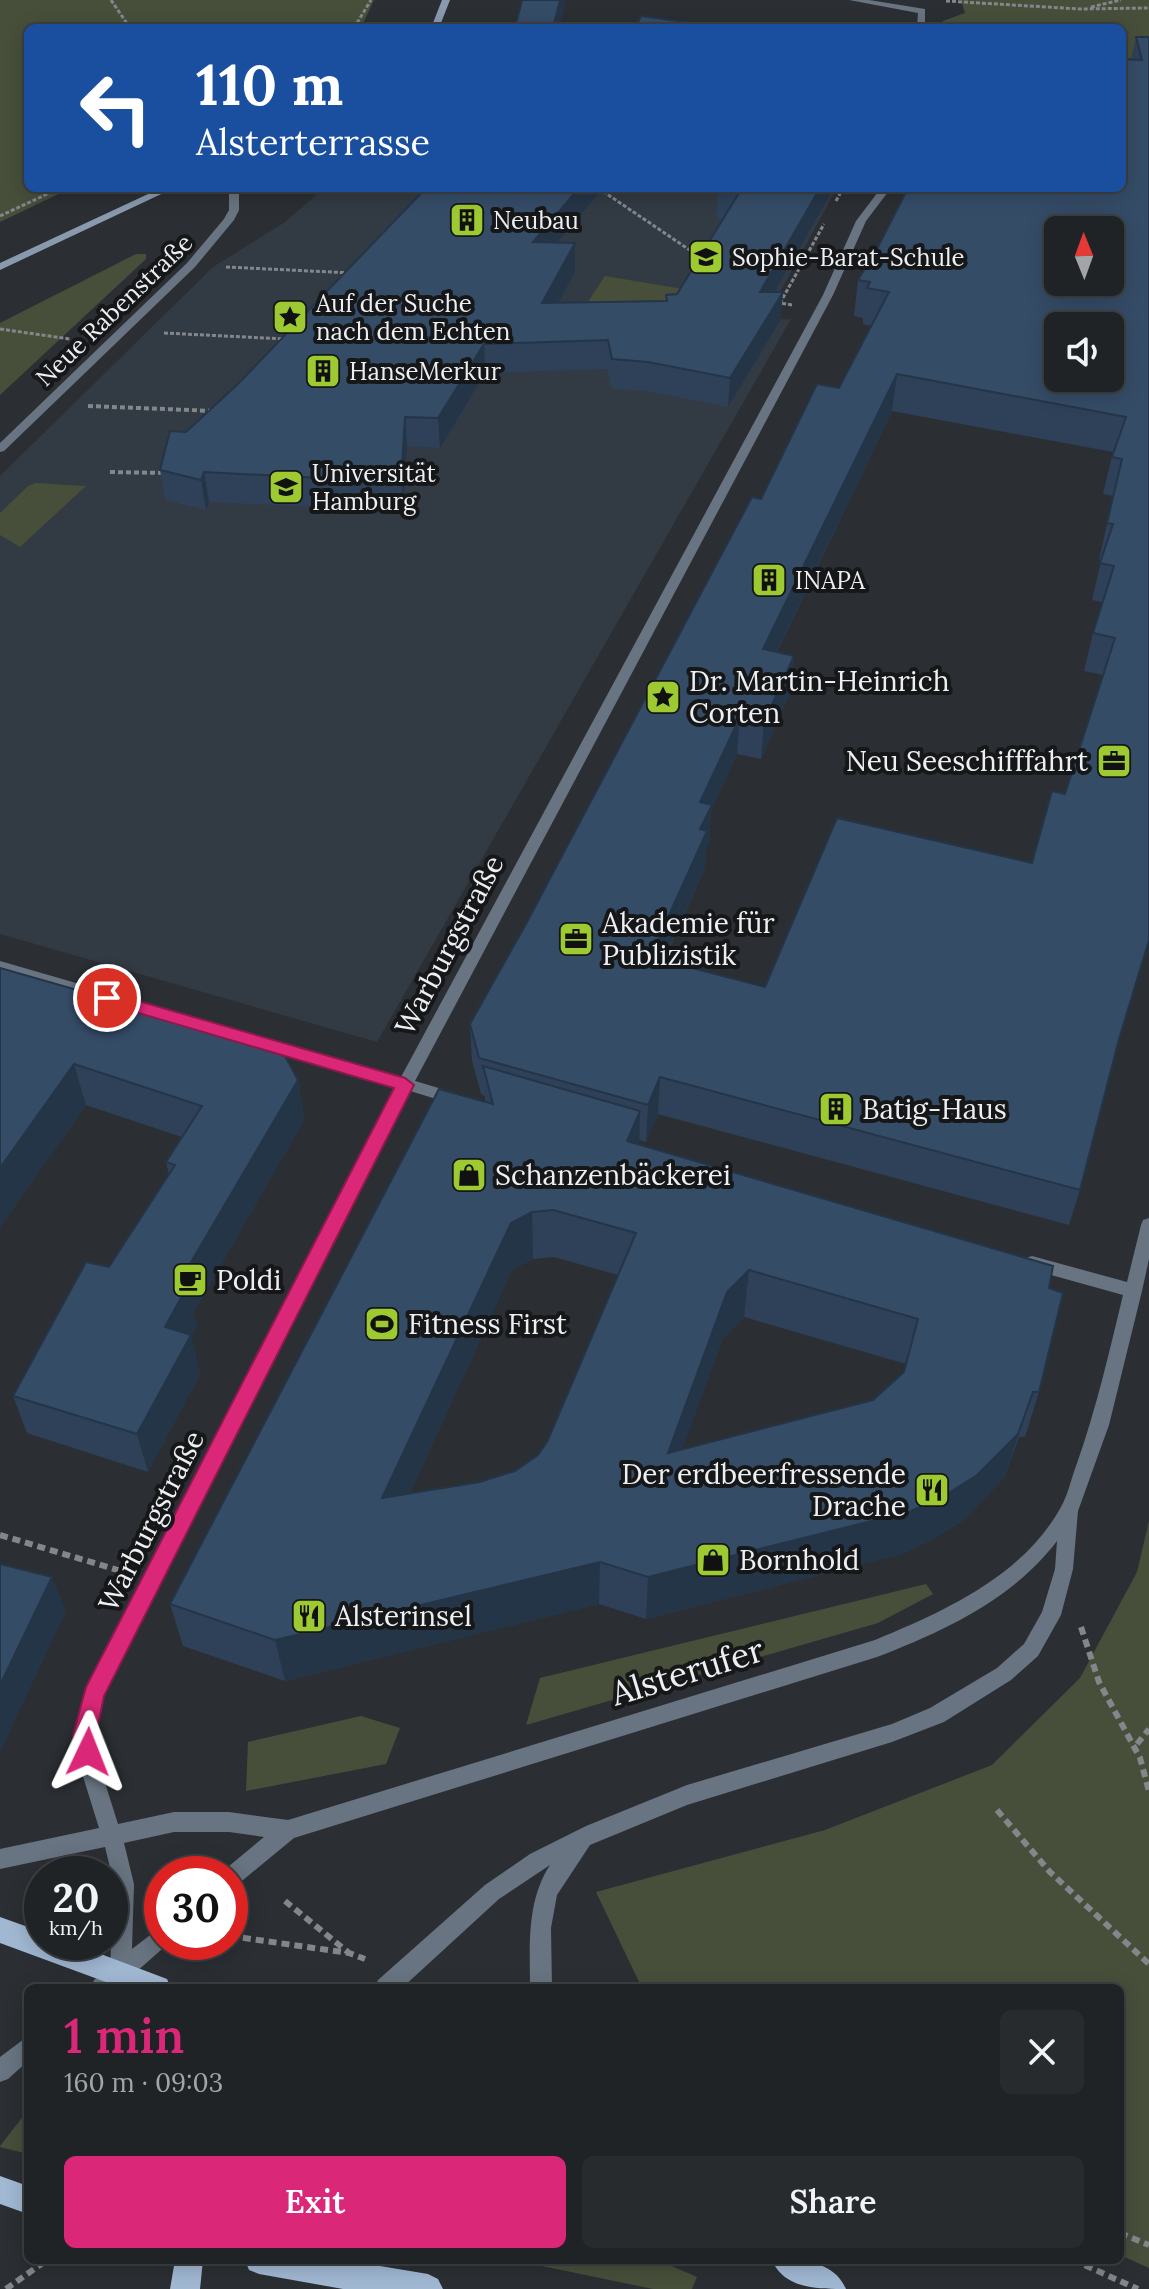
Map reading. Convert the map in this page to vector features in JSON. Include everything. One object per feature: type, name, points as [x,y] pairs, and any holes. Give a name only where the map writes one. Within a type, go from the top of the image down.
[{"type":"main road","points":[[0,1930],[116,1983]]},
{"type":"main road","points":[[0,2190],[24,2199]]},
{"type":"main road","points":[[185,2289],[188,2264]]},
{"type":"main road","points":[[282,2264],[428,2289]]},
{"type":"main road","points":[[792,2264],[831,2289]]},
{"type":"street","points":[[437,24],[446,0]]},
{"type":"street","points":[[853,0],[922,11],[921,24]]},
{"type":"street","points":[[0,267],[160,192]]},
{"type":"street","name":"Neue Rabenstraße","points":[[0,449],[191,265],[229,220],[234,210],[234,192]]},
{"type":"street","name":"Warburgstraße","points":[[116,1983],[124,1884],[84,1735],[94,1695],[405,1085],[828,295],[861,221],[883,192]]},
{"type":"street","points":[[0,966],[467,1102]]},
{"type":"street","name":"Alsterufer","points":[[390,1984],[492,1892],[537,1861],[593,1833],[687,1795],[892,1733],[937,1715],[1004,1674],[1031,1650],[1051,1615],[1064,1569],[1069,1511],[1100,1425],[1149,1225]]},
{"type":"street","points":[[1013,1257],[1134,1291]]},
{"type":"street","name":"Alsterufer","points":[[248,1863],[288,1830],[892,1642],[964,1608],[1012,1577],[1039,1550],[1069,1511]]},
{"type":"street","name":"Alsterufer","points":[[0,1859],[174,1822],[229,1822],[288,1830]]},
{"type":"street","name":"Alsterufer","points":[[541,1984],[541,1917],[545,1892],[565,1860],[593,1833]]},
{"type":"street","points":[[116,1983],[144,1955]]},
{"type":"street","points":[[0,2071],[24,2050]]},
{"type":"path","points":[[111,0],[127,24]]},
{"type":"path","points":[[356,24],[371,0]]},
{"type":"path","points":[[922,11],[949,0],[1080,9],[1149,8]]},
{"type":"path","points":[[1080,9],[1121,0]]},
{"type":"path","points":[[0,216],[51,192]]},
{"type":"path","points":[[604,192],[711,265]]},
{"type":"path","points":[[191,265],[358,273]]},
{"type":"path","points":[[0,329],[108,344]]},
{"type":"path","points":[[126,329],[295,340]]},
{"type":"path","points":[[46,404],[228,411]]},
{"type":"path","points":[[110,472],[172,473]]},
{"type":"path","points":[[0,1535],[153,1580]]},
{"type":"path","points":[[1080,1613],[1081,1627],[1100,1684],[1137,1744],[1145,1764],[1149,1791]]},
{"type":"path","points":[[1137,1744],[1149,1729]]},
{"type":"path","points":[[997,1810],[1017,1836],[1097,1919],[1149,1964]]},
{"type":"path","points":[[248,1939],[349,1953],[285,1901]]},
{"type":"path","points":[[1124,2235],[1149,2245]]},
{"type":"path","points":[[6,2289],[41,2264]]},
{"type":"path","points":[[1082,2264],[1138,2289]]},
{"type":"shaded area","points":[[319,192],[835,192],[765,320],[791,319],[377,1042],[0,934],[0,476],[213,267],[285,222]]},
{"type":"green space","points":[[0,0],[374,0],[363,24],[24,24],[24,192],[63,192],[0,222]]},
{"type":"green space","points":[[961,0],[1149,0],[1149,69],[1126,84],[1126,24],[943,24],[943,21],[965,13]]},
{"type":"green space","points":[[136,254],[146,254],[146,259],[0,395],[0,323]]},
{"type":"green space","points":[[605,276],[695,291],[677,321],[585,306]]},
{"type":"green space","points":[[36,483],[86,486],[20,547],[0,535],[0,513],[28,486]]},
{"type":"green space","points":[[1149,1521],[1149,2268],[1124,2257],[1124,1984],[640,1984],[596,1892],[825,1830],[992,1765],[1080,1678],[1137,1572]]},
{"type":"green space","points":[[926,1584],[933,1594],[878,1623],[526,1725],[540,1678]]},
{"type":"green space","points":[[361,1716],[400,1728],[386,1764],[246,1791],[248,1742]]},
{"type":"green space","points":[[24,2115],[24,2153],[0,2146]]},
{"type":"green space","points":[[532,2264],[667,2264],[697,2277],[692,2289],[653,2289]]},
{"type":"building","points":[[522,0],[560,0],[554,24],[516,24]]},
{"type":"building","points":[[641,16],[699,24],[637,24]]},
{"type":"building","points":[[1136,37],[1149,37],[1149,940],[1119,1039],[1080,1190],[660,1077],[648,1105],[479,1058],[470,1024],[752,497],[761,499],[817,384],[839,388],[889,292],[867,288],[870,282],[858,280],[906,192],[1126,192],[1126,59],[1142,60]],"holes":[[[897,374],[1126,417],[1112,457],[1122,459],[1107,523],[1113,524],[1100,563],[1114,566],[1093,633],[1115,638],[1065,794],[1052,791],[1032,863],[837,818],[765,987],[650,957],[707,831],[700,829],[712,805],[700,802],[740,717],[764,722],[794,656],[763,649]]]},
{"type":"building","points":[[422,192],[576,192],[533,242],[575,243],[542,303],[667,301],[666,295],[677,294],[739,193],[732,192],[818,192],[760,292],[783,292],[730,378],[648,362],[612,359],[608,340],[484,344],[438,418],[405,417],[401,482],[204,472],[201,480],[160,470],[170,431],[186,432],[239,383]]},
{"type":"building","points":[[0,968],[175,1018],[205,1032],[285,1056],[298,1080],[177,1286],[187,1287],[165,1327],[191,1335],[137,1434],[13,1396],[86,1262],[109,1267],[175,1165],[166,1162],[202,1106],[74,1064],[0,1168]]},
{"type":"building","points":[[483,1066],[640,1111],[627,1141],[1053,1266],[1049,1288],[1063,1293],[1039,1392],[1033,1392],[1018,1434],[977,1475],[944,1496],[911,1511],[648,1577],[600,1562],[275,1640],[170,1604],[439,1089],[493,1104]],"holes":[[[553,1210],[636,1233],[548,1440],[538,1455],[515,1471],[480,1482],[382,1498],[511,1223],[532,1212]],[[749,1270],[918,1319],[904,1372],[873,1400],[668,1453],[727,1292]]]},
{"type":"building","points":[[0,1564],[52,1577],[0,1685]]},
{"type":"place","name":"Neubau","points":[[467,220]]},
{"type":"place","name":"Sophie-Barat-Schule","points":[[706,257]]},
{"type":"place","name":"Auf der Suche nach dem Echten","points":[[290,317]]},
{"type":"place","name":"HanseMerkur","points":[[323,371]]},
{"type":"place","name":"Universität Hamburg","points":[[286,487]]},
{"type":"place","name":"INAPA","points":[[769,580]]},
{"type":"place","name":"Dr. Martin-Heinrich Corten","points":[[663,697]]},
{"type":"place","name":"Neu Seeschifffahrt","points":[[1114,761]]},
{"type":"place","name":"Akademie für Publizistik","points":[[576,939]]},
{"type":"place","name":"Batig-Haus","points":[[836,1109]]},
{"type":"place","name":"Schanzenbäckerei","points":[[469,1175]]},
{"type":"place","name":"Poldi","points":[[190,1280]]},
{"type":"place","name":"Fitness First","points":[[382,1324]]},
{"type":"place","name":"Der erdbeerfressende Drache","points":[[932,1490]]},
{"type":"place","name":"Bornhold","points":[[713,1560]]},
{"type":"place","name":"Alsterinsel","points":[[309,1616]]},
{"type":"route","points":[[88,1752],[84,1735],[94,1695],[405,1085],[107,998]]}]
